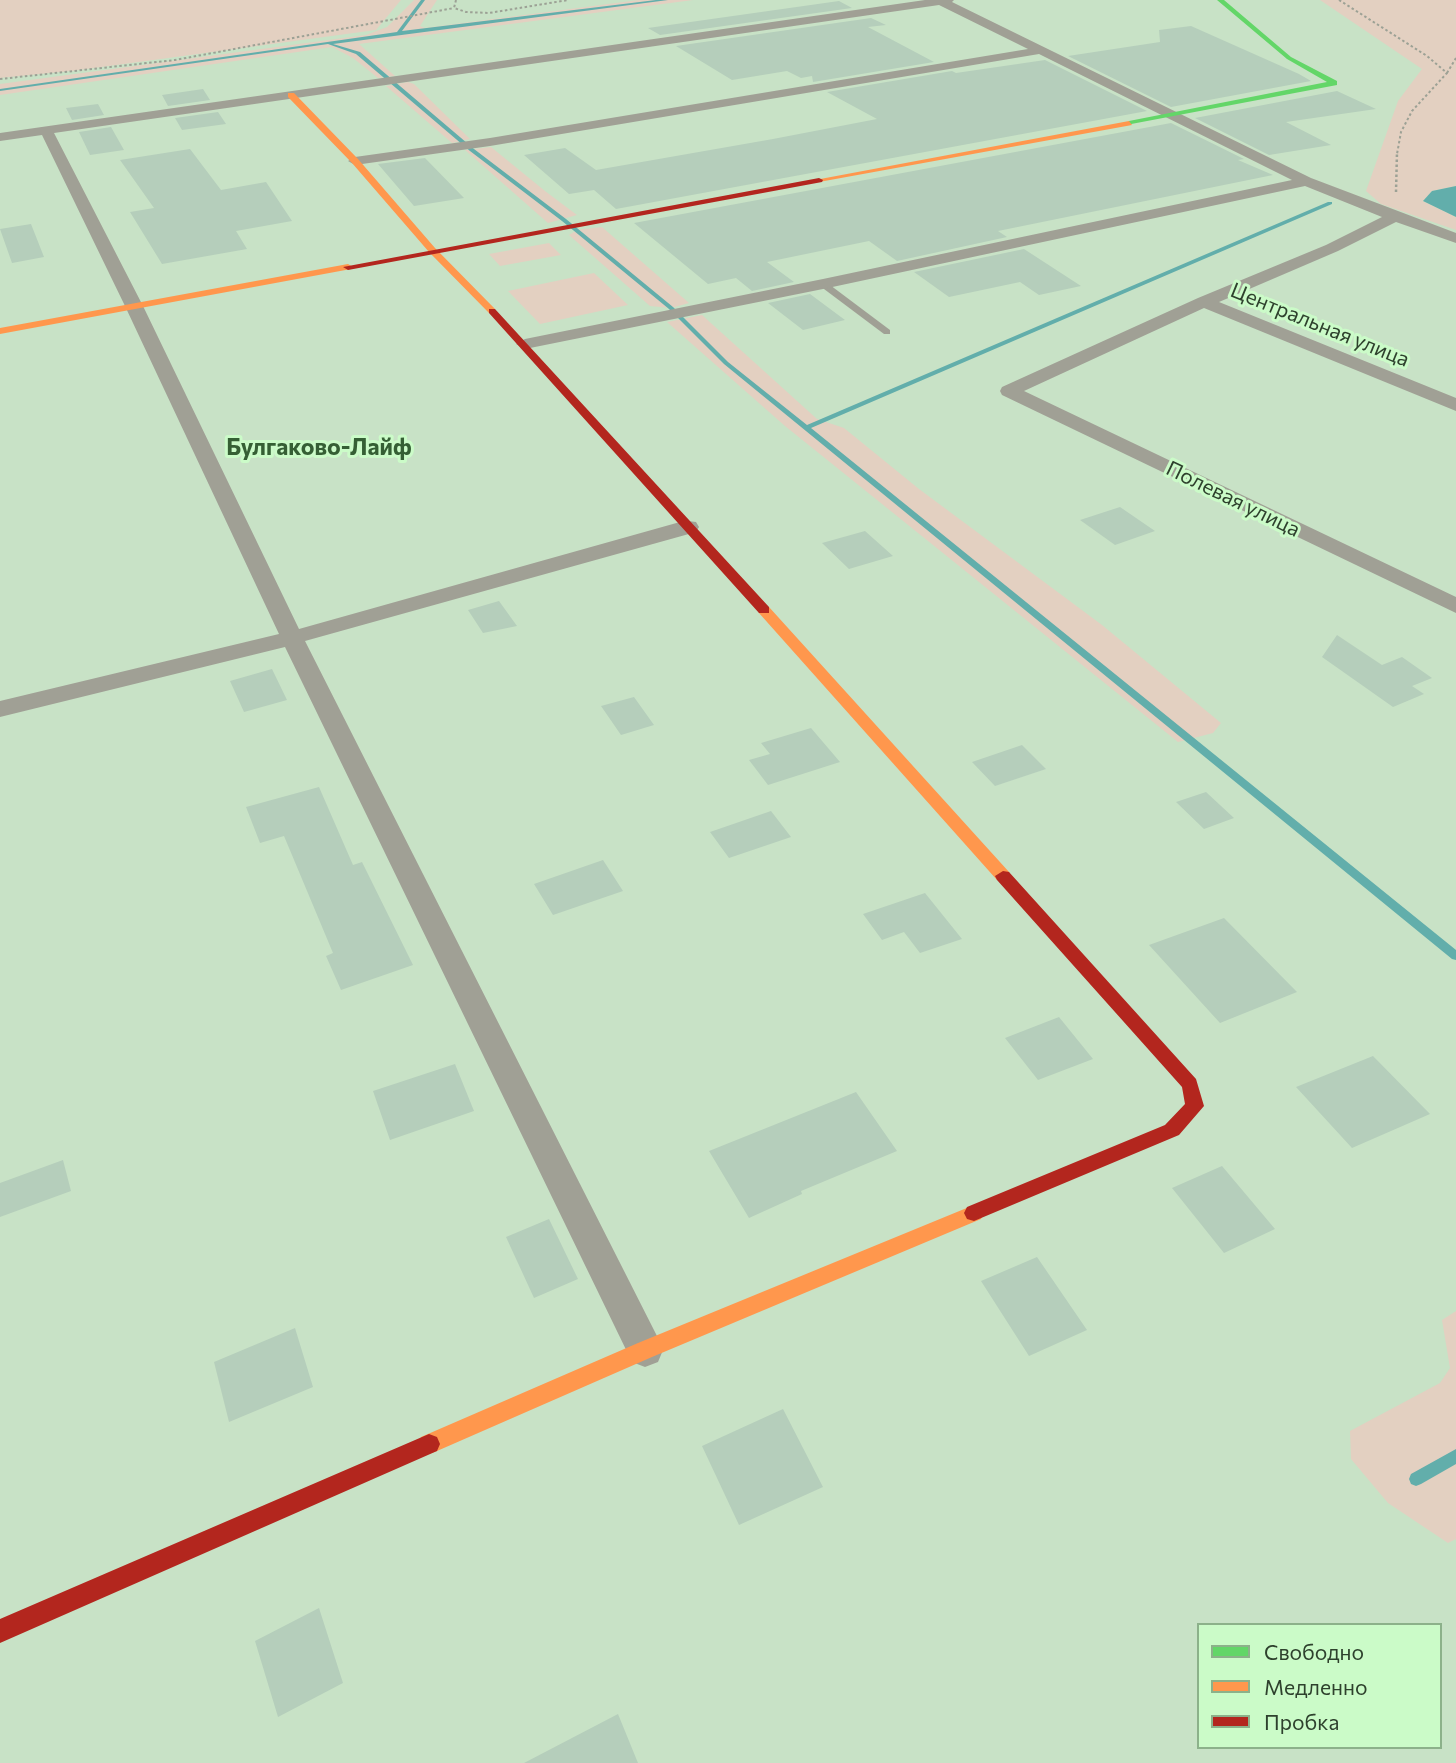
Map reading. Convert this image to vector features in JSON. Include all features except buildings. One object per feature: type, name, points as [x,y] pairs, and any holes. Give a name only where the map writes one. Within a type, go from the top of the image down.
[{"type":"street","points":[[0,331],[1334,83],[1289,58],[1220,0]]},
{"type":"street","points":[[0,137],[944,1],[1306,181],[1456,238]]},
{"type":"street","points":[[355,161],[490,142],[1043,50]]},
{"type":"street","points":[[0,1630],[645,1350],[1172,1130],[1195,1106],[1190,1084],[525,344],[432,250],[355,161],[290,95]]},
{"type":"street","points":[[46,131],[134,306],[292,638],[645,1350]]},
{"type":"street","points":[[525,344],[823,284],[1306,181]]},
{"type":"street","name":"Центральная улица","points":[[1204,303],[1332,248],[1395,217]]},
{"type":"street","name":"Центральная улица","points":[[1204,303],[1456,405]]},
{"type":"street","name":"Полевая улица","points":[[1204,303],[1009,391],[1456,606]]},
{"type":"street","points":[[0,709],[292,638],[688,527]]},
{"type":"lane","points":[[823,284],[887,332]]},
{"type":"path","points":[[454,8],[456,0]]},
{"type":"path","points":[[0,79],[175,60],[454,8],[467,12],[489,13],[568,0]]},
{"type":"path","points":[[1339,0],[1427,56],[1447,73]]},
{"type":"path","points":[[1395,217],[1395,163],[1401,132],[1412,111],[1447,73],[1456,58]]},
{"type":"shaded area","points":[[0,0],[401,0],[376,30],[72,71],[0,78]]},
{"type":"shaded area","points":[[414,0],[437,0],[420,26],[425,28],[639,0],[693,0],[359,44],[395,76],[378,78],[353,58],[332,47],[0,95],[0,84],[366,35],[387,27]]},
{"type":"shaded area","points":[[1320,0],[1456,0],[1456,186],[1432,191],[1423,201],[1456,217],[1456,230],[1381,204],[1366,191],[1398,101],[1422,69]]},
{"type":"shaded area","points":[[408,82],[414,84],[470,139],[452,143],[386,86]]},
{"type":"shaded area","points":[[491,147],[577,215],[548,223],[465,150]]},
{"type":"shaded area","points":[[602,227],[689,303],[671,308],[650,306],[569,235],[577,230]]},
{"type":"shaded area","points":[[549,243],[561,255],[500,266],[489,254]]},
{"type":"shaded area","points":[[594,273],[628,305],[540,324],[508,291]]},
{"type":"shaded area","points":[[702,315],[817,419],[844,428],[919,489],[1102,625],[1221,723],[1213,733],[1178,742],[785,426],[667,322]]},
{"type":"shaded area","points":[[1456,1311],[1456,1539],[1448,1543],[1388,1503],[1351,1459],[1350,1431],[1440,1383],[1450,1368],[1442,1320]]},
{"type":"water","points":[[1456,186],[1456,217],[1423,201],[1432,191]]},
{"type":"waterway","points":[[398,33],[423,0]]},
{"type":"waterway","points":[[398,33],[666,0]]},
{"type":"waterway","points":[[0,90],[398,33]]},
{"type":"waterway","points":[[330,44],[358,53],[472,150],[564,220],[671,308],[726,363],[806,428]]},
{"type":"waterway","points":[[806,428],[1330,203]]},
{"type":"waterway","points":[[806,428],[1456,956]]},
{"type":"waterway","points":[[1416,1479],[1456,1456]]},
{"type":"traffic: fast","points":[[1129,123],[1334,83],[1289,58],[1220,0]]},
{"type":"traffic: slow","points":[[291,95],[355,161],[432,250],[492,311]]},
{"type":"traffic: slow","points":[[819,180],[1129,123]]},
{"type":"traffic: slow","points":[[0,331],[348,267]]},
{"type":"traffic: slow","points":[[764,610],[1003,876]]},
{"type":"traffic: slow","points":[[429,1444],[645,1350],[974,1213]]},
{"type":"traffic: jam","points":[[348,267],[819,180]]},
{"type":"traffic: jam","points":[[492,311],[764,610]]},
{"type":"traffic: jam","points":[[974,1213],[1172,1130],[1195,1106],[1190,1084],[1003,876]]},
{"type":"traffic: jam","points":[[0,1631],[429,1444]]},
{"type":"district","name":"Булгаково-Лайф","points":[[319,447]]}]
